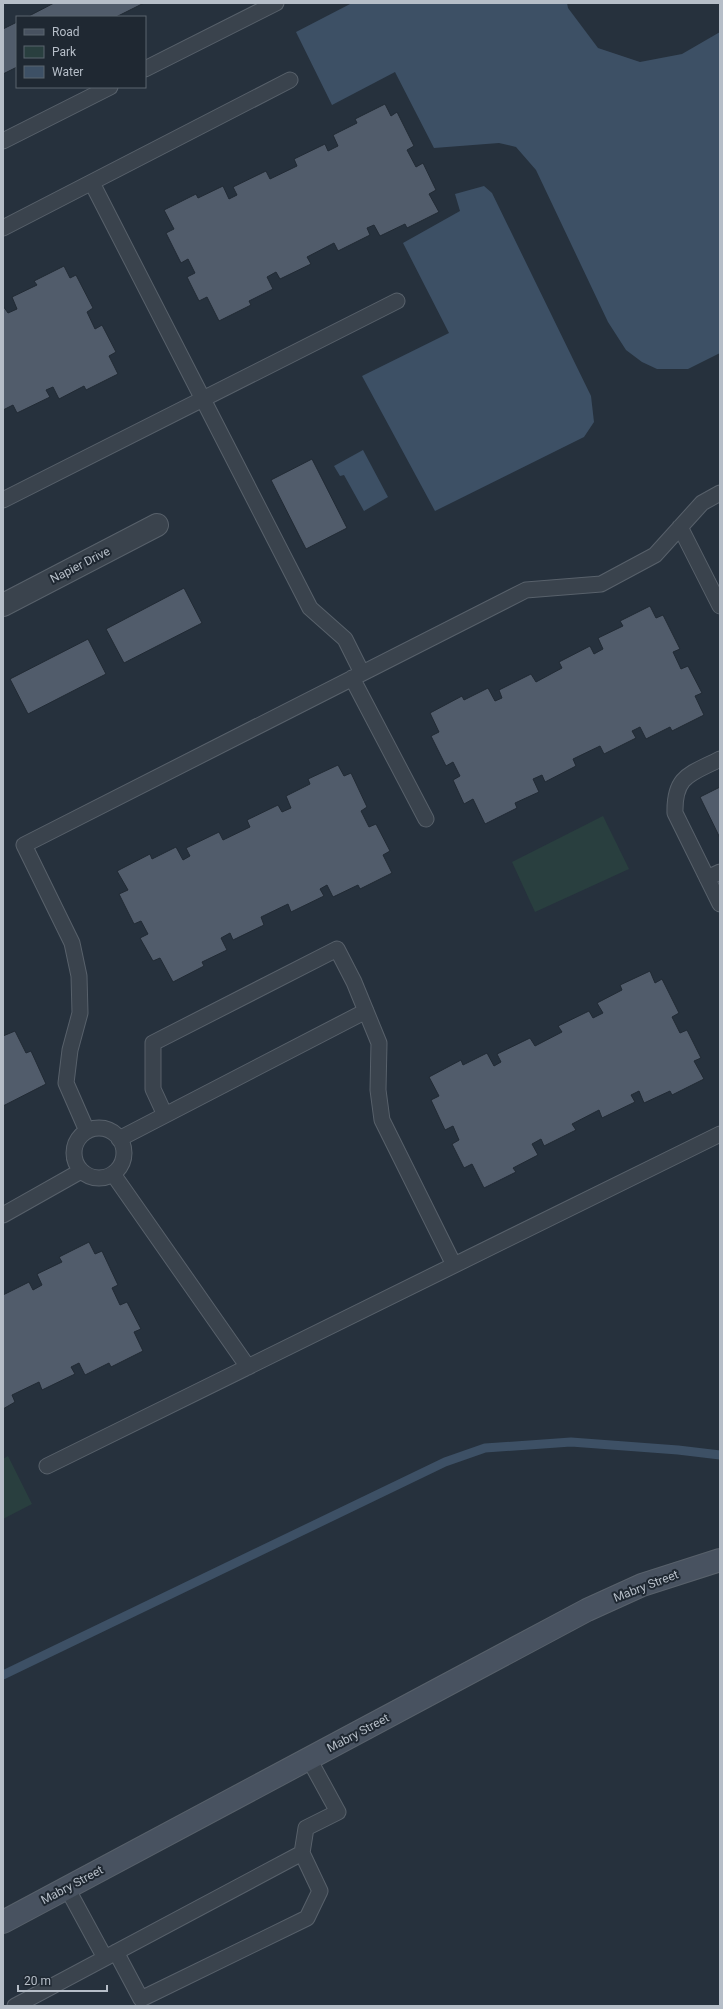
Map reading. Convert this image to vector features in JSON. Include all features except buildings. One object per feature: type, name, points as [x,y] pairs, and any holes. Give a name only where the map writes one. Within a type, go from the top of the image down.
[{"type":"street","name":"Napier Drive","points":[[3,605],[157,525]]},
{"type":"street","name":"Mabry Street","points":[[3,1922],[588,1610],[642,1585],[720,1560]]},
{"type":"lane","points":[[146,68],[276,3]]},
{"type":"lane","points":[[3,228],[290,80]]},
{"type":"lane","points":[[3,141],[108,88]]},
{"type":"lane","points":[[92,183],[310,608],[345,639],[357,675],[426,819]]},
{"type":"lane","points":[[3,500],[202,398],[397,302]]},
{"type":"lane","points":[[87,1130],[66,1083],[70,1050],[80,1013],[79,976],[72,943],[24,845],[526,590],[601,584],[655,555],[702,503],[720,493]]},
{"type":"lane","points":[[680,527],[720,606]]},
{"type":"lane","points":[[720,759],[687,776],[679,784],[674,797],[675,813],[714,875],[720,904]]},
{"type":"lane","points":[[165,1115],[153,1089],[153,1043],[336,948],[354,982],[379,1043],[378,1090],[382,1120],[454,1265]]},
{"type":"lane","points":[[119,1139],[366,1011]]},
{"type":"lane","points":[[102,1128],[111,1131],[119,1139],[123,1143],[123,1160],[120,1168],[105,1178],[88,1176],[81,1170],[75,1161],[73,1152],[75,1143],[87,1130],[102,1128]]},
{"type":"lane","points":[[47,1466],[720,1134]]},
{"type":"lane","points":[[3,1215],[81,1170]]},
{"type":"lane","points":[[113,1174],[248,1367]]},
{"type":"lane","points":[[67,1888],[141,1999],[307,1918],[320,1891],[302,1853],[306,1828],[338,1812],[309,1759]]},
{"type":"lane","points":[[14,2006],[302,1853]]},
{"type":"green space","points":[[603,816],[629,869],[535,912],[512,862]]},
{"type":"green space","points":[[8,1456],[32,1504],[3,1519],[3,1459]]},
{"type":"water","points":[[352,3],[567,3],[568,8],[598,48],[640,62],[682,54],[720,32],[720,353],[688,369],[657,369],[642,362],[626,350],[608,322],[536,170],[516,147],[499,143],[434,148],[395,72],[332,105],[296,32]]},
{"type":"water","points":[[484,186],[492,193],[591,396],[594,422],[584,437],[435,511],[362,376],[449,333],[403,243],[460,211],[455,194]]},
{"type":"water","points":[[363,450],[388,497],[364,511],[344,475],[340,476],[334,466]]},
{"type":"waterway","points":[[3,1675],[445,1462],[485,1448],[571,1442],[678,1450],[720,1455]]}]
